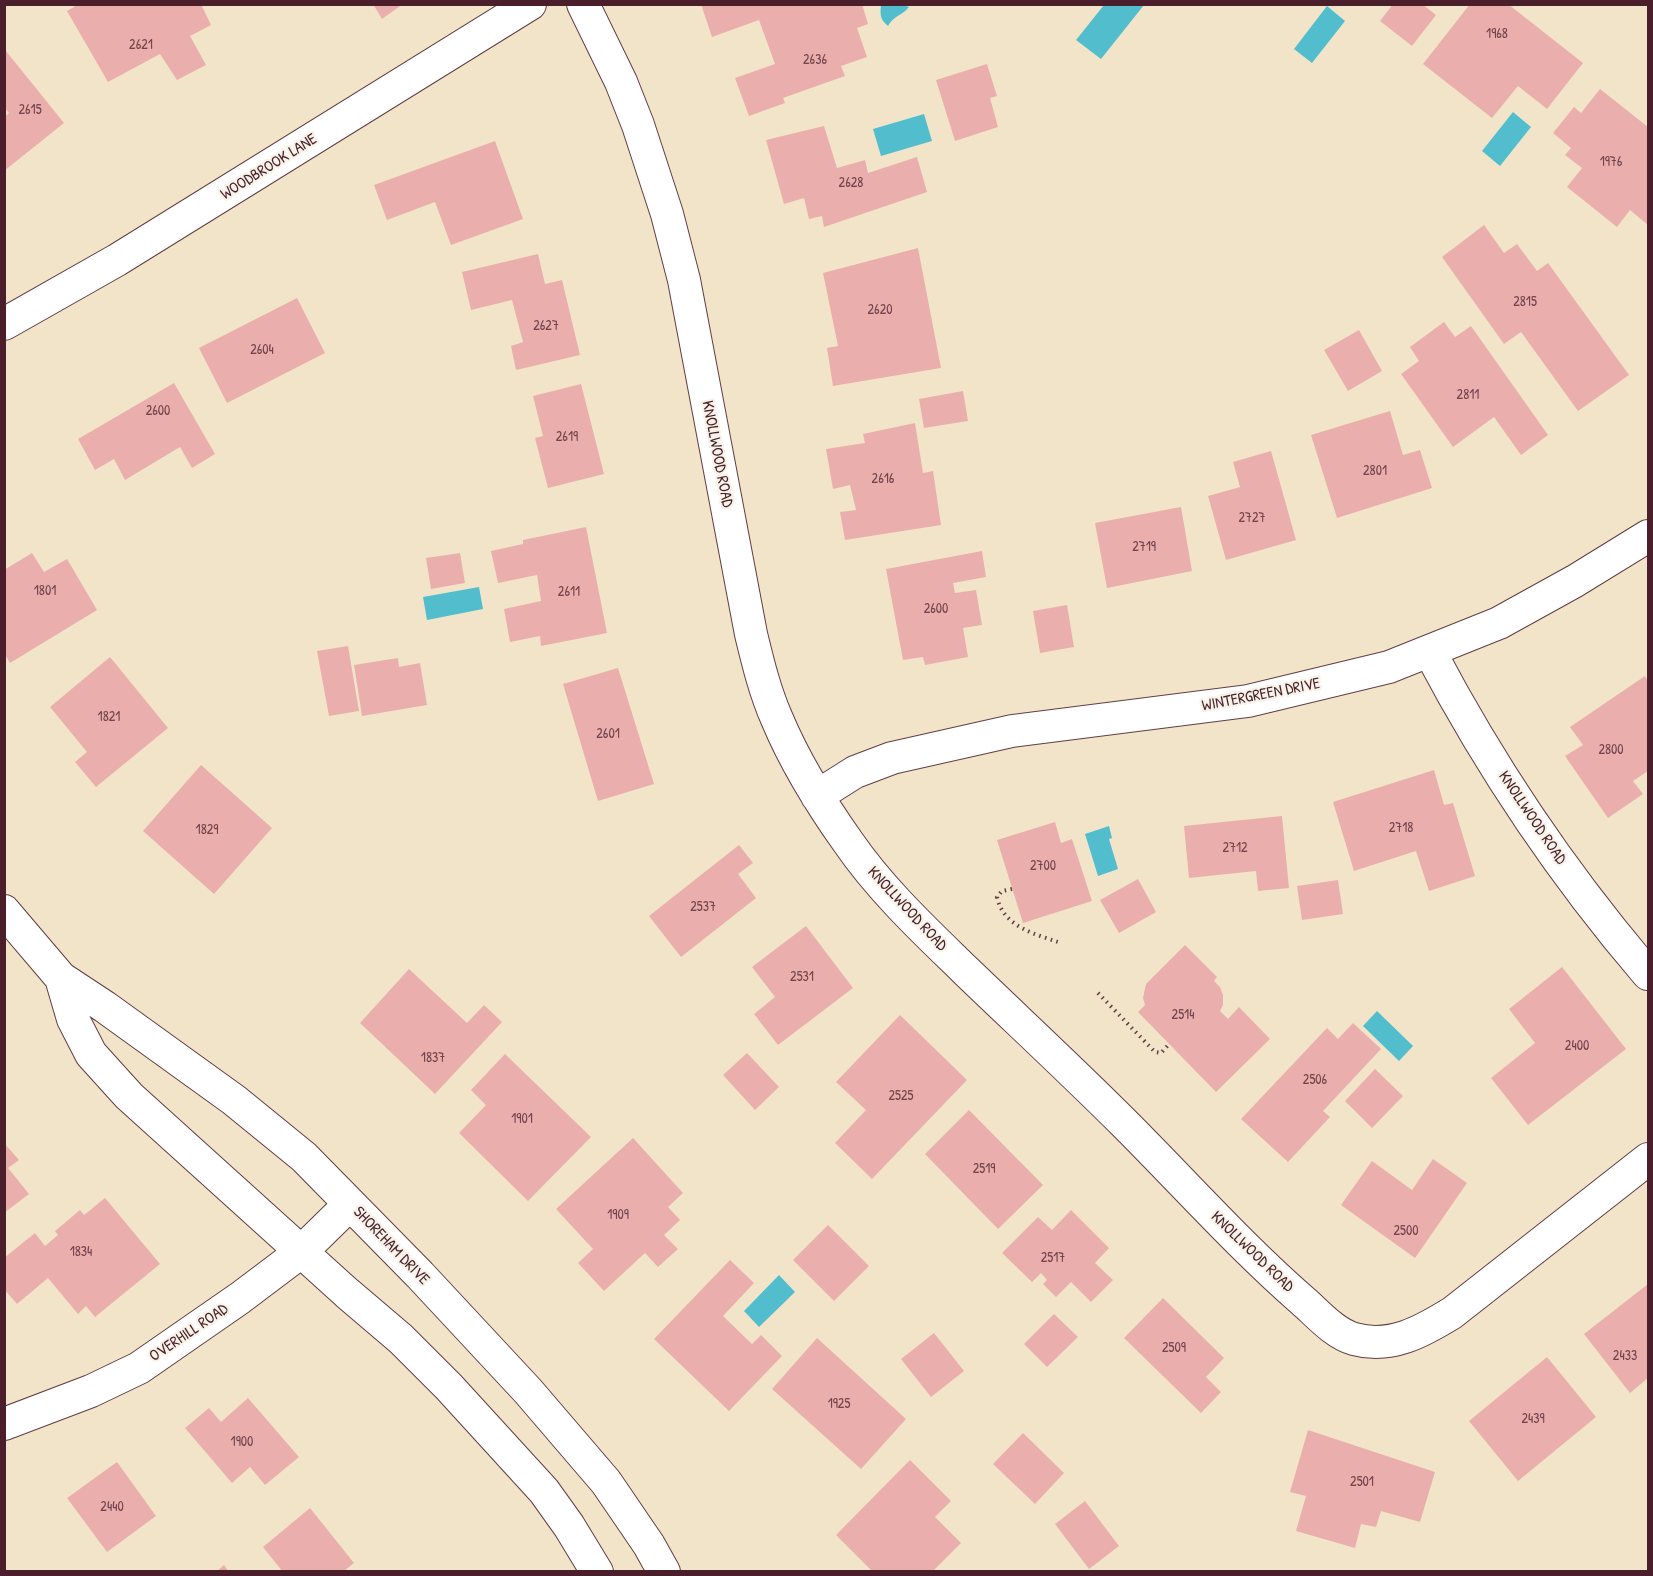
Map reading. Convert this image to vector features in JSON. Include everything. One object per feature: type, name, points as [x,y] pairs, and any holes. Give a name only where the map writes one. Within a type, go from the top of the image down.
[{"type":"street","name":"WOODBROOK LANE","points":[[4,324],[126,255],[530,4]]},
{"type":"street","name":"KNOLLWOOD ROAD","points":[[583,4],[621,82],[638,125],[667,214],[684,280],[744,601],[760,673],[777,720],[817,796],[849,844],[883,887],[932,938],[1123,1122],[1263,1266],[1335,1329],[1352,1338],[1377,1342],[1395,1341],[1420,1332],[1452,1313],[1648,1160]]},
{"type":"street","name":"WINTERGREEN DRIVE","points":[[817,796],[855,772],[892,758],[1012,731],[1248,701],[1389,667],[1499,623],[1575,582],[1648,536]]},
{"type":"street","name":"KNOLLWOOD ROAD","points":[[1430,652],[1451,693],[1538,830],[1648,974]]},
{"type":"street","name":"SHOREHAM DRIVE","points":[[4,910],[61,978],[245,1108],[304,1157],[420,1275],[528,1391],[606,1482],[649,1545],[664,1572]]},
{"type":"street","name":"SHOREHAM DRIVE","points":[[61,978],[73,1020],[91,1054],[129,1096],[401,1339],[449,1387],[544,1491],[597,1572]]},
{"type":"street","name":"OVERHILL ROAD","points":[[4,1424],[91,1391],[139,1368],[240,1298],[301,1252],[350,1204]]},
{"type":"path","points":[[1012,889],[1002,891],[997,897],[998,903],[1011,921],[1023,930],[1058,942]]},
{"type":"path","points":[[1098,993],[1155,1052],[1161,1053],[1169,1044]]},
{"type":"water","points":[[881,5],[909,7],[888,26],[881,17]]},
{"type":"water","points":[[1104,5],[1144,5],[1101,59],[1076,40]]},
{"type":"water","points":[[1327,6],[1345,21],[1312,63],[1294,49]]},
{"type":"water","points":[[1513,112],[1531,127],[1500,166],[1482,151]]},
{"type":"water","points":[[924,114],[932,141],[881,156],[873,129]]},
{"type":"water","points":[[479,587],[483,609],[427,620],[423,597]]},
{"type":"water","points":[[1109,826],[1112,838],[1109,839],[1118,869],[1098,876],[1085,834]]},
{"type":"water","points":[[1377,1011],[1413,1046],[1399,1061],[1363,1026]]},
{"type":"water","points":[[779,1275],[795,1292],[759,1327],[744,1311]]},
{"type":"building","points":[[79,4],[201,4],[211,25],[190,36],[206,65],[177,80],[160,54],[108,82],[67,11]]},
{"type":"building","points":[[373,4],[403,4],[382,19]]},
{"type":"building","points":[[701,4],[862,4],[868,24],[857,28],[867,57],[841,66],[845,76],[783,98],[785,103],[749,116],[735,78],[775,64],[759,20],[712,37]]},
{"type":"building","points":[[1393,4],[1422,4],[1436,15],[1412,46],[1380,21]]},
{"type":"building","points":[[1470,4],[1508,4],[1583,63],[1547,109],[1518,86],[1492,118],[1423,64]]},
{"type":"building","points":[[6,51],[64,123],[4,171],[4,117],[9,113],[4,107],[4,53]]},
{"type":"building","points":[[987,64],[997,96],[990,98],[998,127],[955,141],[936,80]]},
{"type":"building","points":[[1600,89],[1648,127],[1648,225],[1630,210],[1617,227],[1567,187],[1582,168],[1565,155],[1571,148],[1553,133],[1574,107],[1581,113]]},
{"type":"building","points":[[824,126],[837,168],[865,160],[868,173],[917,157],[927,192],[824,227],[822,216],[809,219],[804,198],[784,204],[766,140]]},
{"type":"building","points":[[495,141],[523,219],[451,245],[435,202],[387,220],[374,185]]},
{"type":"building","points":[[1484,225],[1504,253],[1517,244],[1537,271],[1548,263],[1629,375],[1578,411],[1521,332],[1504,344],[1442,257]]},
{"type":"building","points":[[918,248],[941,368],[833,386],[827,348],[838,346],[823,273]]},
{"type":"building","points":[[538,254],[545,284],[562,280],[580,355],[516,370],[511,346],[523,342],[512,300],[471,310],[462,272]]},
{"type":"building","points":[[297,298],[325,353],[227,403],[199,348]]},
{"type":"building","points":[[1444,322],[1455,337],[1471,326],[1548,435],[1521,455],[1494,417],[1453,447],[1401,374],[1419,361],[1410,347]]},
{"type":"building","points":[[1359,330],[1382,371],[1348,391],[1324,350]]},
{"type":"building","points":[[174,383],[215,454],[192,468],[180,447],[125,480],[114,459],[95,470],[78,439]]},
{"type":"building","points":[[581,384],[604,474],[548,488],[535,438],[543,436],[533,396]]},
{"type":"building","points":[[963,391],[968,421],[924,428],[919,399]]},
{"type":"building","points":[[1390,411],[1403,455],[1420,450],[1432,488],[1337,518],[1311,435]]},
{"type":"building","points":[[915,423],[923,473],[933,471],[941,525],[845,540],[840,512],[856,510],[850,485],[833,489],[826,449],[865,443],[863,434]]},
{"type":"building","points":[[1271,451],[1296,540],[1226,560],[1208,496],[1240,487],[1233,462]]},
{"type":"building","points":[[1181,507],[1192,571],[1107,588],[1095,523]]},
{"type":"building","points":[[586,527],[607,633],[541,646],[540,636],[510,642],[504,609],[541,601],[537,575],[498,583],[491,551],[523,544],[523,540]]},
{"type":"building","points":[[982,551],[986,577],[953,583],[955,593],[976,590],[982,625],[963,628],[968,657],[925,665],[923,657],[903,660],[886,569]]},
{"type":"building","points":[[32,553],[44,572],[67,559],[97,610],[10,663],[4,653],[4,570]]},
{"type":"building","points":[[460,553],[465,583],[431,589],[426,558]]},
{"type":"building","points":[[1067,605],[1074,647],[1040,653],[1033,611]]},
{"type":"building","points":[[348,646],[359,711],[329,716],[317,651]]},
{"type":"building","points":[[110,657],[168,728],[96,787],[75,762],[87,752],[50,707]]},
{"type":"building","points":[[398,658],[399,667],[420,663],[427,705],[362,716],[354,665]]},
{"type":"building","points":[[618,668],[654,784],[598,801],[563,684]]},
{"type":"building","points":[[1645,676],[1648,681],[1648,771],[1633,781],[1643,794],[1608,818],[1565,756],[1583,745],[1570,727]]},
{"type":"building","points":[[201,765],[272,828],[214,894],[143,831]]},
{"type":"building","points":[[1434,770],[1444,805],[1453,803],[1475,876],[1429,891],[1416,851],[1354,871],[1333,802]]},
{"type":"building","points":[[1282,816],[1289,888],[1258,891],[1256,871],[1189,878],[1184,826]]},
{"type":"building","points":[[1055,822],[1061,843],[1072,839],[1092,901],[1023,923],[997,840]]},
{"type":"building","points":[[739,845],[753,863],[738,874],[756,898],[681,957],[649,916]]},
{"type":"building","points":[[1138,879],[1156,912],[1119,933],[1100,900]]},
{"type":"building","points":[[1338,880],[1343,914],[1302,920],[1297,886]]},
{"type":"building","points":[[806,926],[853,988],[778,1045],[754,1014],[775,997],[752,967]]},
{"type":"building","points":[[1185,945],[1217,977],[1214,981],[1220,987],[1223,995],[1223,1005],[1220,1011],[1228,1019],[1239,1007],[1270,1039],[1216,1092],[1138,1012],[1145,1005],[1143,998],[1146,984]]},
{"type":"building","points":[[1562,967],[1626,1049],[1528,1125],[1491,1078],[1535,1043],[1509,1009]]},
{"type":"building","points":[[409,969],[467,1023],[484,1005],[502,1022],[435,1094],[360,1023]]},
{"type":"building","points":[[900,1015],[967,1080],[872,1179],[835,1143],[866,1110],[836,1082]]},
{"type":"building","points":[[1353,1023],[1381,1049],[1323,1111],[1330,1117],[1288,1162],[1241,1119],[1327,1028],[1338,1039]]},
{"type":"building","points":[[747,1053],[779,1087],[755,1110],[723,1075]]},
{"type":"building","points":[[505,1054],[591,1137],[528,1201],[459,1133],[486,1105],[471,1090]]},
{"type":"building","points":[[1375,1069],[1403,1096],[1372,1128],[1345,1101]]},
{"type":"building","points":[[969,1110],[1043,1185],[998,1229],[925,1154]]},
{"type":"building","points":[[633,1138],[683,1193],[668,1207],[680,1220],[664,1235],[678,1249],[658,1267],[645,1253],[604,1291],[578,1263],[593,1249],[556,1209]]},
{"type":"building","points":[[4,1143],[19,1160],[8,1168],[29,1194],[4,1213]]},
{"type":"building","points":[[1433,1159],[1467,1183],[1415,1258],[1341,1205],[1372,1161],[1412,1190]]},
{"type":"building","points":[[105,1198],[160,1264],[95,1317],[86,1306],[78,1314],[48,1278],[17,1304],[4,1289],[4,1258],[35,1233],[45,1246],[58,1235],[55,1231],[80,1210],[84,1215]]},
{"type":"building","points":[[1071,1210],[1109,1248],[1095,1263],[1113,1280],[1091,1302],[1071,1282],[1056,1297],[1043,1284],[1047,1280],[1041,1273],[1032,1282],[1002,1253],[1038,1217],[1052,1230]]},
{"type":"building","points":[[828,1225],[869,1266],[834,1301],[793,1260]]},
{"type":"building","points":[[730,1260],[754,1283],[723,1316],[752,1344],[761,1335],[782,1356],[729,1411],[654,1339]]},
{"type":"building","points":[[1648,1284],[1648,1378],[1630,1393],[1584,1334]]},
{"type":"building","points":[[1163,1298],[1224,1358],[1206,1377],[1221,1392],[1201,1413],[1124,1338]]},
{"type":"building","points":[[1054,1314],[1078,1337],[1047,1367],[1024,1344]]},
{"type":"building","points":[[934,1333],[964,1371],[931,1397],[901,1359]]},
{"type":"building","points":[[817,1338],[906,1419],[861,1469],[772,1389]]},
{"type":"building","points":[[1547,1357],[1596,1417],[1518,1481],[1469,1421]]},
{"type":"building","points":[[248,1398],[299,1457],[265,1485],[250,1467],[232,1483],[185,1428],[209,1408],[221,1422]]},
{"type":"building","points":[[1308,1430],[1435,1472],[1420,1522],[1381,1511],[1376,1527],[1361,1524],[1355,1548],[1296,1531],[1306,1496],[1290,1492]]},
{"type":"building","points":[[1023,1433],[1064,1473],[1035,1504],[993,1464]]},
{"type":"building","points":[[910,1460],[951,1501],[935,1517],[961,1543],[932,1572],[873,1572],[836,1535]]},
{"type":"building","points":[[117,1462],[156,1516],[107,1552],[67,1498]]},
{"type":"building","points":[[1085,1501],[1119,1546],[1089,1569],[1055,1524]]},
{"type":"building","points":[[310,1508],[354,1563],[343,1572],[283,1572],[263,1547]]},
{"type":"building","points":[[224,1565],[229,1572],[216,1572]]}]
